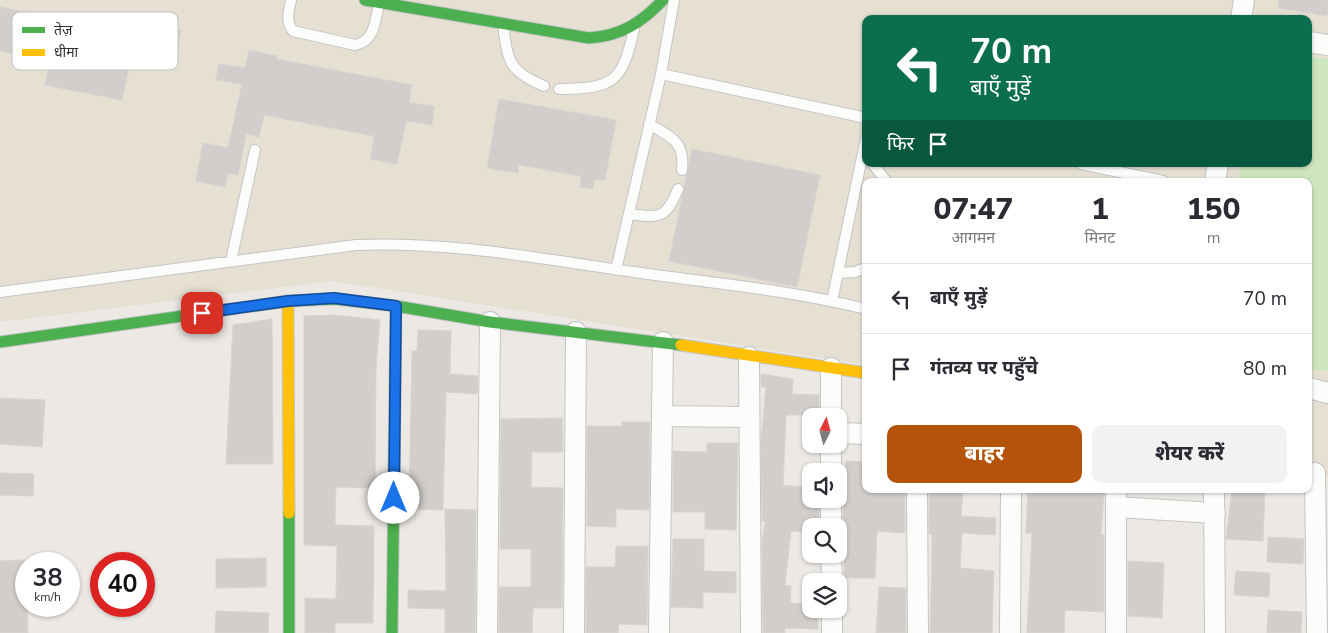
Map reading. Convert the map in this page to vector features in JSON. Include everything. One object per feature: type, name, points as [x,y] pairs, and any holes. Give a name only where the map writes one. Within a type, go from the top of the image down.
[{"type":"street","points":[[365,0],[589,38],[611,38],[635,26],[663,0]]},
{"type":"street","points":[[1242,15],[1244,0]]},
{"type":"street","points":[[1312,42],[1328,45]]},
{"type":"street","points":[[0,342],[288,301],[334,298],[396,306],[490,322],[663,342],[749,357],[862,372]]},
{"type":"street","points":[[288,301],[288,633]]},
{"type":"street","points":[[392,633],[396,306]]},
{"type":"street","points":[[488,633],[490,322]]},
{"type":"street","points":[[574,633],[576,332]]},
{"type":"street","points":[[659,633],[663,342]]},
{"type":"street","points":[[749,357],[751,633]]},
{"type":"street","points":[[831,368],[831,408]]},
{"type":"street","points":[[1312,389],[1328,393]]},
{"type":"street","points":[[662,416],[749,417]]},
{"type":"street","points":[[848,434],[862,434]]},
{"type":"street","points":[[1317,474],[1317,633]]},
{"type":"street","points":[[917,493],[918,633]]},
{"type":"street","points":[[1010,493],[1010,633]]},
{"type":"street","points":[[1214,493],[1215,633]]},
{"type":"street","points":[[1116,633],[1116,498],[1215,513]]},
{"type":"street","points":[[832,618],[832,633]]},
{"type":"lane","points":[[291,0],[288,17],[289,26],[293,31],[355,45],[363,44],[369,38],[373,30],[379,3]]},
{"type":"lane","points":[[616,270],[661,74],[674,0]]},
{"type":"lane","points":[[503,24],[507,54],[514,68],[524,78],[544,86]]},
{"type":"lane","points":[[559,89],[594,88],[608,83],[626,63],[635,26]]},
{"type":"lane","points":[[661,74],[862,117]]},
{"type":"lane","points":[[649,124],[677,142],[683,156],[682,170]]},
{"type":"lane","points":[[231,261],[255,150]]},
{"type":"lane","points":[[832,301],[862,167]]},
{"type":"lane","points":[[875,167],[884,178]]},
{"type":"lane","points":[[1095,167],[1149,178]]},
{"type":"lane","points":[[628,214],[648,216],[665,212],[670,207],[678,189]]},
{"type":"lane","points":[[0,292],[356,245],[401,243],[440,245],[832,301],[862,308]]},
{"type":"lane","points":[[838,273],[862,269]]},
{"type":"shaded area","points":[[0,0],[1328,0],[1328,478],[1312,474],[1312,178],[862,178],[862,364],[332,281],[0,322]]},
{"type":"green space","points":[[1312,56],[1328,59],[1328,371],[1312,369],[1312,178],[1239,178],[1241,167],[1312,167]]},
{"type":"building","points":[[1279,0],[1328,0],[1328,16],[1278,8]]},
{"type":"building","points":[[0,7],[25,12],[12,12],[12,53],[0,51]]},
{"type":"building","points":[[178,30],[181,30],[178,49]]},
{"type":"building","points":[[249,50],[277,56],[276,59],[412,85],[409,103],[434,106],[432,125],[406,121],[397,164],[370,159],[374,136],[264,115],[259,137],[246,134],[238,175],[228,173],[225,187],[196,181],[203,143],[228,148],[242,84],[216,80],[219,64],[245,68]]},
{"type":"building","points":[[48,70],[128,70],[122,100],[45,85]]},
{"type":"building","points":[[499,99],[616,120],[605,180],[595,179],[593,189],[580,187],[581,176],[519,165],[518,173],[487,168]]},
{"type":"building","points":[[692,149],[820,175],[797,287],[669,261]]},
{"type":"building","points":[[334,315],[380,320],[376,367],[375,488],[336,487],[335,525],[374,526],[373,623],[335,623],[335,633],[305,633],[305,598],[336,599],[337,546],[304,545],[304,316]]},
{"type":"building","points":[[272,319],[273,464],[226,464],[233,325]]},
{"type":"building","points":[[418,330],[451,331],[450,374],[478,376],[477,394],[446,392],[443,510],[409,509],[412,351],[417,351]]},
{"type":"building","points":[[761,374],[793,379],[792,394],[819,395],[819,408],[802,408],[802,415],[786,415],[783,485],[802,487],[802,508],[819,508],[819,518],[802,518],[802,532],[791,531],[785,585],[791,586],[790,603],[802,604],[802,618],[818,618],[818,629],[785,628],[785,633],[763,633],[762,541],[765,521],[762,521],[761,441],[766,387],[761,387]]},
{"type":"building","points":[[0,398],[45,400],[42,447],[0,444]]},
{"type":"building","points":[[562,418],[563,452],[532,452],[531,487],[563,488],[562,608],[533,608],[532,633],[499,633],[499,587],[531,587],[531,549],[500,549],[501,419]]},
{"type":"building","points":[[622,422],[650,422],[649,510],[616,509],[616,527],[587,526],[587,426],[622,426]]},
{"type":"building","points":[[707,443],[738,443],[736,530],[705,529],[705,512],[673,512],[673,451],[707,452]]},
{"type":"building","points":[[846,461],[862,462],[862,493],[905,493],[905,533],[877,531],[875,578],[847,578],[847,573],[844,573],[845,563],[847,563],[847,518],[843,518],[843,508],[847,508]]},
{"type":"building","points":[[0,473],[34,474],[33,496],[0,495]]},
{"type":"building","points":[[929,493],[963,493],[961,516],[996,518],[995,535],[962,533],[960,568],[994,571],[992,633],[930,633],[932,534],[929,534]]},
{"type":"building","points":[[1028,493],[1104,493],[1101,535],[1104,535],[1104,612],[1065,610],[1064,633],[1027,633],[1032,533],[1026,533]]},
{"type":"building","points":[[1232,493],[1265,493],[1263,541],[1226,539]]},
{"type":"building","points":[[445,509],[476,510],[475,633],[445,633],[445,609],[408,608],[408,590],[446,591]]},
{"type":"building","points":[[1268,537],[1304,539],[1303,564],[1267,562]]},
{"type":"building","points":[[673,539],[704,539],[704,571],[736,572],[736,593],[703,592],[703,608],[671,607]]},
{"type":"building","points":[[616,546],[648,546],[647,625],[619,624],[618,633],[586,633],[586,567],[615,567]]},
{"type":"building","points":[[266,558],[266,587],[216,588],[216,559]]},
{"type":"building","points":[[15,560],[15,617],[28,617],[28,633],[0,633],[0,561]]},
{"type":"building","points":[[1128,562],[1164,563],[1162,618],[1128,616]]},
{"type":"building","points":[[1236,571],[1270,573],[1269,597],[1234,595]]},
{"type":"building","points":[[879,587],[906,588],[906,633],[876,633]]},
{"type":"building","points":[[1268,610],[1302,612],[1301,633],[1267,633]]},
{"type":"building","points":[[216,611],[269,613],[268,633],[215,633]]},
{"type":"traffic: fast","points":[[365,0],[589,38],[600,37],[630,27],[663,0]]},
{"type":"traffic: fast","points":[[0,342],[288,301],[335,299],[396,306],[490,322],[681,345]]},
{"type":"traffic: fast","points":[[392,633],[396,306]]},
{"type":"traffic: fast","points":[[289,513],[289,633]]},
{"type":"traffic: slow","points":[[288,301],[289,513]]},
{"type":"traffic: slow","points":[[681,345],[862,372]]},
{"type":"route","points":[[202,313],[288,301],[334,298],[396,306],[394,498]]}]
